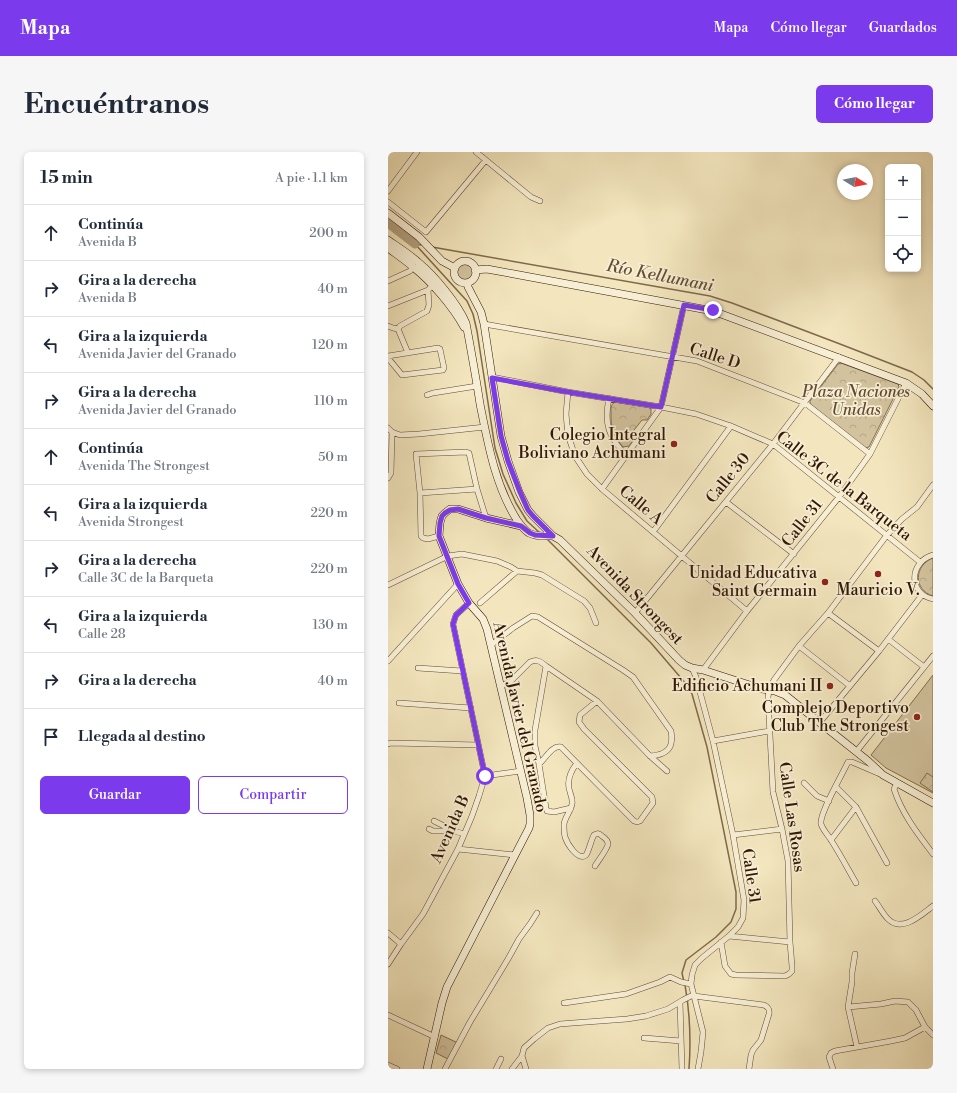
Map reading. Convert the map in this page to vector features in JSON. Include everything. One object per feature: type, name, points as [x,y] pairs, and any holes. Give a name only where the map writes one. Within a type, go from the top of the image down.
[{"type":"street","points":[[388,191],[417,152]]},
{"type":"street","points":[[476,152],[531,197],[540,201]]},
{"type":"street","points":[[388,202],[426,232],[486,161]]},
{"type":"street","points":[[388,213],[419,237],[442,261],[455,268]]},
{"type":"street","points":[[388,240],[416,264],[457,316],[468,336],[492,463],[499,482],[512,512],[521,526],[530,533],[540,536],[551,536]]},
{"type":"street","points":[[388,248],[416,264]]},
{"type":"street","points":[[465,262],[471,264],[475,270],[474,278],[467,283],[457,280],[454,274],[455,268],[458,264],[465,262]]},
{"type":"street","points":[[388,281],[410,271],[416,264]]},
{"type":"street","points":[[475,270],[487,269],[713,310],[906,383],[922,394],[933,406]]},
{"type":"street","name":"Avenida Strongest","points":[[467,283],[481,312],[484,324],[501,436],[508,461],[528,510],[533,516],[551,536],[560,540],[635,613],[685,665],[785,695],[868,761],[883,775],[933,802]]},
{"type":"street","points":[[388,306],[432,286]]},
{"type":"street","points":[[398,329],[400,326],[427,311],[432,286]]},
{"type":"street","points":[[602,489],[661,407],[684,305]]},
{"type":"street","name":"Calle D","points":[[484,324],[697,361],[804,403],[870,454]]},
{"type":"street","points":[[388,326],[398,329]]},
{"type":"street","points":[[398,329],[408,353]]},
{"type":"street","points":[[440,348],[444,369],[402,375],[388,357],[440,348]]},
{"type":"street","name":"Calle 30","points":[[635,613],[773,444],[839,357]]},
{"type":"street","name":"Calle 3C de la Barqueta","points":[[492,378],[696,414],[731,426],[773,444],[920,562]]},
{"type":"street","name":"Calle 31","points":[[703,670],[747,611],[839,497],[870,454],[906,383]]},
{"type":"street","points":[[427,395],[477,386]]},
{"type":"street","name":"Calle A","points":[[568,392],[566,414],[568,435],[575,456],[587,474],[602,489],[747,611]]},
{"type":"street","points":[[609,398],[607,423],[617,446],[626,455]]},
{"type":"street","points":[[653,532],[731,426]]},
{"type":"street","points":[[388,428],[392,432],[400,435],[485,427]]},
{"type":"street","points":[[388,478],[391,473],[392,432]]},
{"type":"street","points":[[486,518],[477,489],[469,452],[416,454],[420,492],[421,536],[423,538],[428,539],[439,536],[442,516],[450,510],[458,509],[486,518],[521,526]]},
{"type":"street","points":[[769,690],[774,680],[799,646],[828,613],[887,534],[917,507],[933,485]]},
{"type":"street","points":[[420,492],[477,489]]},
{"type":"street","points":[[726,502],[794,554]]},
{"type":"street","name":"Avenida Javier del Granado","points":[[427,1069],[447,987],[529,828],[531,820],[521,770],[487,629],[483,619],[469,603],[458,584],[439,536]]},
{"type":"street","points":[[388,585],[448,556],[462,554],[497,561],[511,566],[516,571],[542,575],[584,601],[590,608],[596,623]]},
{"type":"street","points":[[933,554],[920,562],[914,575],[915,582],[922,595],[933,600]]},
{"type":"street","points":[[480,603],[516,571]]},
{"type":"street","points":[[388,661],[458,584]]},
{"type":"street","points":[[820,722],[922,595]]},
{"type":"street","name":"Avenida B","points":[[388,964],[423,914],[458,849],[479,796],[485,776],[462,671],[453,621],[456,615],[469,603]]},
{"type":"street","points":[[828,613],[878,651]]},
{"type":"street","points":[[491,645],[528,618],[532,616],[538,617],[633,677],[671,731],[672,737],[667,752],[662,755],[650,756]]},
{"type":"street","points":[[888,639],[924,667]]},
{"type":"street","points":[[799,646],[850,686]]},
{"type":"street","points":[[856,752],[933,656]]},
{"type":"street","points":[[501,686],[510,682],[533,660],[540,661],[597,701],[650,756],[667,770]]},
{"type":"street","points":[[546,666],[535,730],[535,746],[547,811],[554,812],[571,808]]},
{"type":"street","points":[[418,668],[462,671]]},
{"type":"street","name":"Calle 31","points":[[692,668],[696,677],[714,741],[744,900],[742,918],[738,928],[695,965],[692,975],[687,983],[693,996],[702,1032],[698,1069]]},
{"type":"street","name":"Calle Las Rosas","points":[[721,942],[725,966],[730,974],[779,976],[789,974],[792,971],[788,861],[774,792],[769,731],[769,690]]},
{"type":"street","points":[[539,764],[553,748],[561,746],[634,821],[640,821],[653,803],[652,797],[584,729],[579,722],[580,715],[597,701]]},
{"type":"street","points":[[399,703],[471,708]]},
{"type":"street","points":[[714,741],[769,731]]},
{"type":"street","points":[[388,744],[478,745]]},
{"type":"street","points":[[856,883],[823,829],[821,819],[848,762],[852,762],[883,775]]},
{"type":"street","points":[[577,763],[568,779],[568,787],[572,805],[565,819],[565,838],[575,852],[582,857],[587,853],[594,835],[597,833],[600,834],[608,843],[608,847],[595,866]]},
{"type":"street","points":[[485,776],[521,770]]},
{"type":"street","points":[[804,783],[817,796],[829,801]]},
{"type":"street","points":[[897,783],[894,789],[897,799],[911,825],[933,854]]},
{"type":"street","points":[[836,787],[856,808],[887,863]]},
{"type":"street","points":[[831,840],[856,808]]},
{"type":"street","points":[[434,821],[454,831],[464,834]]},
{"type":"street","points":[[732,835],[782,829]]},
{"type":"street","points":[[429,830],[436,832],[454,831]]},
{"type":"street","points":[[458,849],[515,855]]},
{"type":"street","points":[[875,901],[888,919],[894,924],[911,922],[933,906]]},
{"type":"street","points":[[445,1069],[470,1022],[519,939],[538,912]]},
{"type":"street","points":[[388,933],[401,944]]},
{"type":"street","points":[[729,936],[790,942]]},
{"type":"street","points":[[855,954],[848,1007],[857,1047]]},
{"type":"street","points":[[564,1003],[626,994],[670,977],[687,983]]},
{"type":"street","points":[[512,1069],[522,1056],[524,1048],[548,1028],[560,1024],[627,1019],[646,1016],[668,1009],[693,996],[764,1005],[768,1007],[770,1010],[769,1014],[760,1040],[751,1054],[749,1069]]},
{"type":"street","points":[[682,1001],[682,1069]]},
{"type":"street","points":[[848,1007],[895,1001],[908,1002],[916,1010],[925,1027],[933,1035]]},
{"type":"street","points":[[388,1015],[435,1037]]},
{"type":"street","points":[[833,1069],[829,1056],[835,1051],[905,1038],[925,1027]]},
{"type":"street","points":[[644,1038],[681,1041]]},
{"type":"street","points":[[522,1056],[526,1069]]},
{"type":"street","points":[[496,1069],[501,1059]]},
{"type":"street","points":[[388,1065],[397,1069]]},
{"type":"green space","points":[[465,264],[471,266],[473,272],[471,278],[465,280],[459,278],[457,272],[459,266]]},
{"type":"green space","name":"Plaza Naciones Unidas","points":[[841,363],[898,384],[899,387],[869,447],[865,448],[810,404],[810,401],[838,364]]},
{"type":"green space","points":[[615,402],[648,407],[651,409],[651,414],[647,420],[642,420],[631,434],[633,441],[629,446],[623,447],[613,432],[611,424],[611,409],[612,404]]},
{"type":"green space","points":[[933,558],[933,596],[926,593],[922,589],[918,577],[922,566]]},
{"type":"green space","name":"Complejo Deportivo Club The Strongest","points":[[933,675],[933,793],[886,768],[871,755]]},
{"type":"green space","points":[[927,773],[933,777],[933,792],[920,783]]},
{"type":"green space","points":[[441,1035],[458,1043],[450,1060],[436,1053]]},
{"type":"waterway","points":[[388,223],[415,244]]},
{"type":"waterway","points":[[415,244],[467,301],[473,314],[495,448],[503,474],[516,503],[527,521],[541,534]]},
{"type":"waterway","name":"Río Kellumani","points":[[415,244],[423,245]]},
{"type":"waterway","name":"Río Kellumani","points":[[432,247],[710,296],[912,372],[924,380],[933,389]]},
{"type":"waterway","points":[[547,539],[651,643],[687,685],[692,694],[707,747],[736,892],[736,909],[731,922],[716,937],[686,960],[682,973],[684,982]]},
{"type":"waterway","points":[[685,985],[690,1027],[689,1069]]},
{"type":"place","name":"Colegio Integral Boliviano Achumani","points":[[674,444]]},
{"type":"place","name":"Mauricio V.","points":[[878,574]]},
{"type":"place","name":"Unidad Educativa Saint Germain","points":[[825,582]]},
{"type":"place","name":"Edificio Achumani II","points":[[830,686]]},
{"type":"place","name":"Complejo Deportivo Club The Strongest","points":[[917,717]]},
{"type":"route","points":[[485,776],[453,624],[456,615],[469,603],[458,584],[439,536],[440,523],[442,516],[445,513],[450,510],[458,509],[486,518],[521,526],[525,530],[535,535],[553,536],[528,510],[508,461],[501,436],[492,378],[661,407],[684,305],[713,310]]}]
